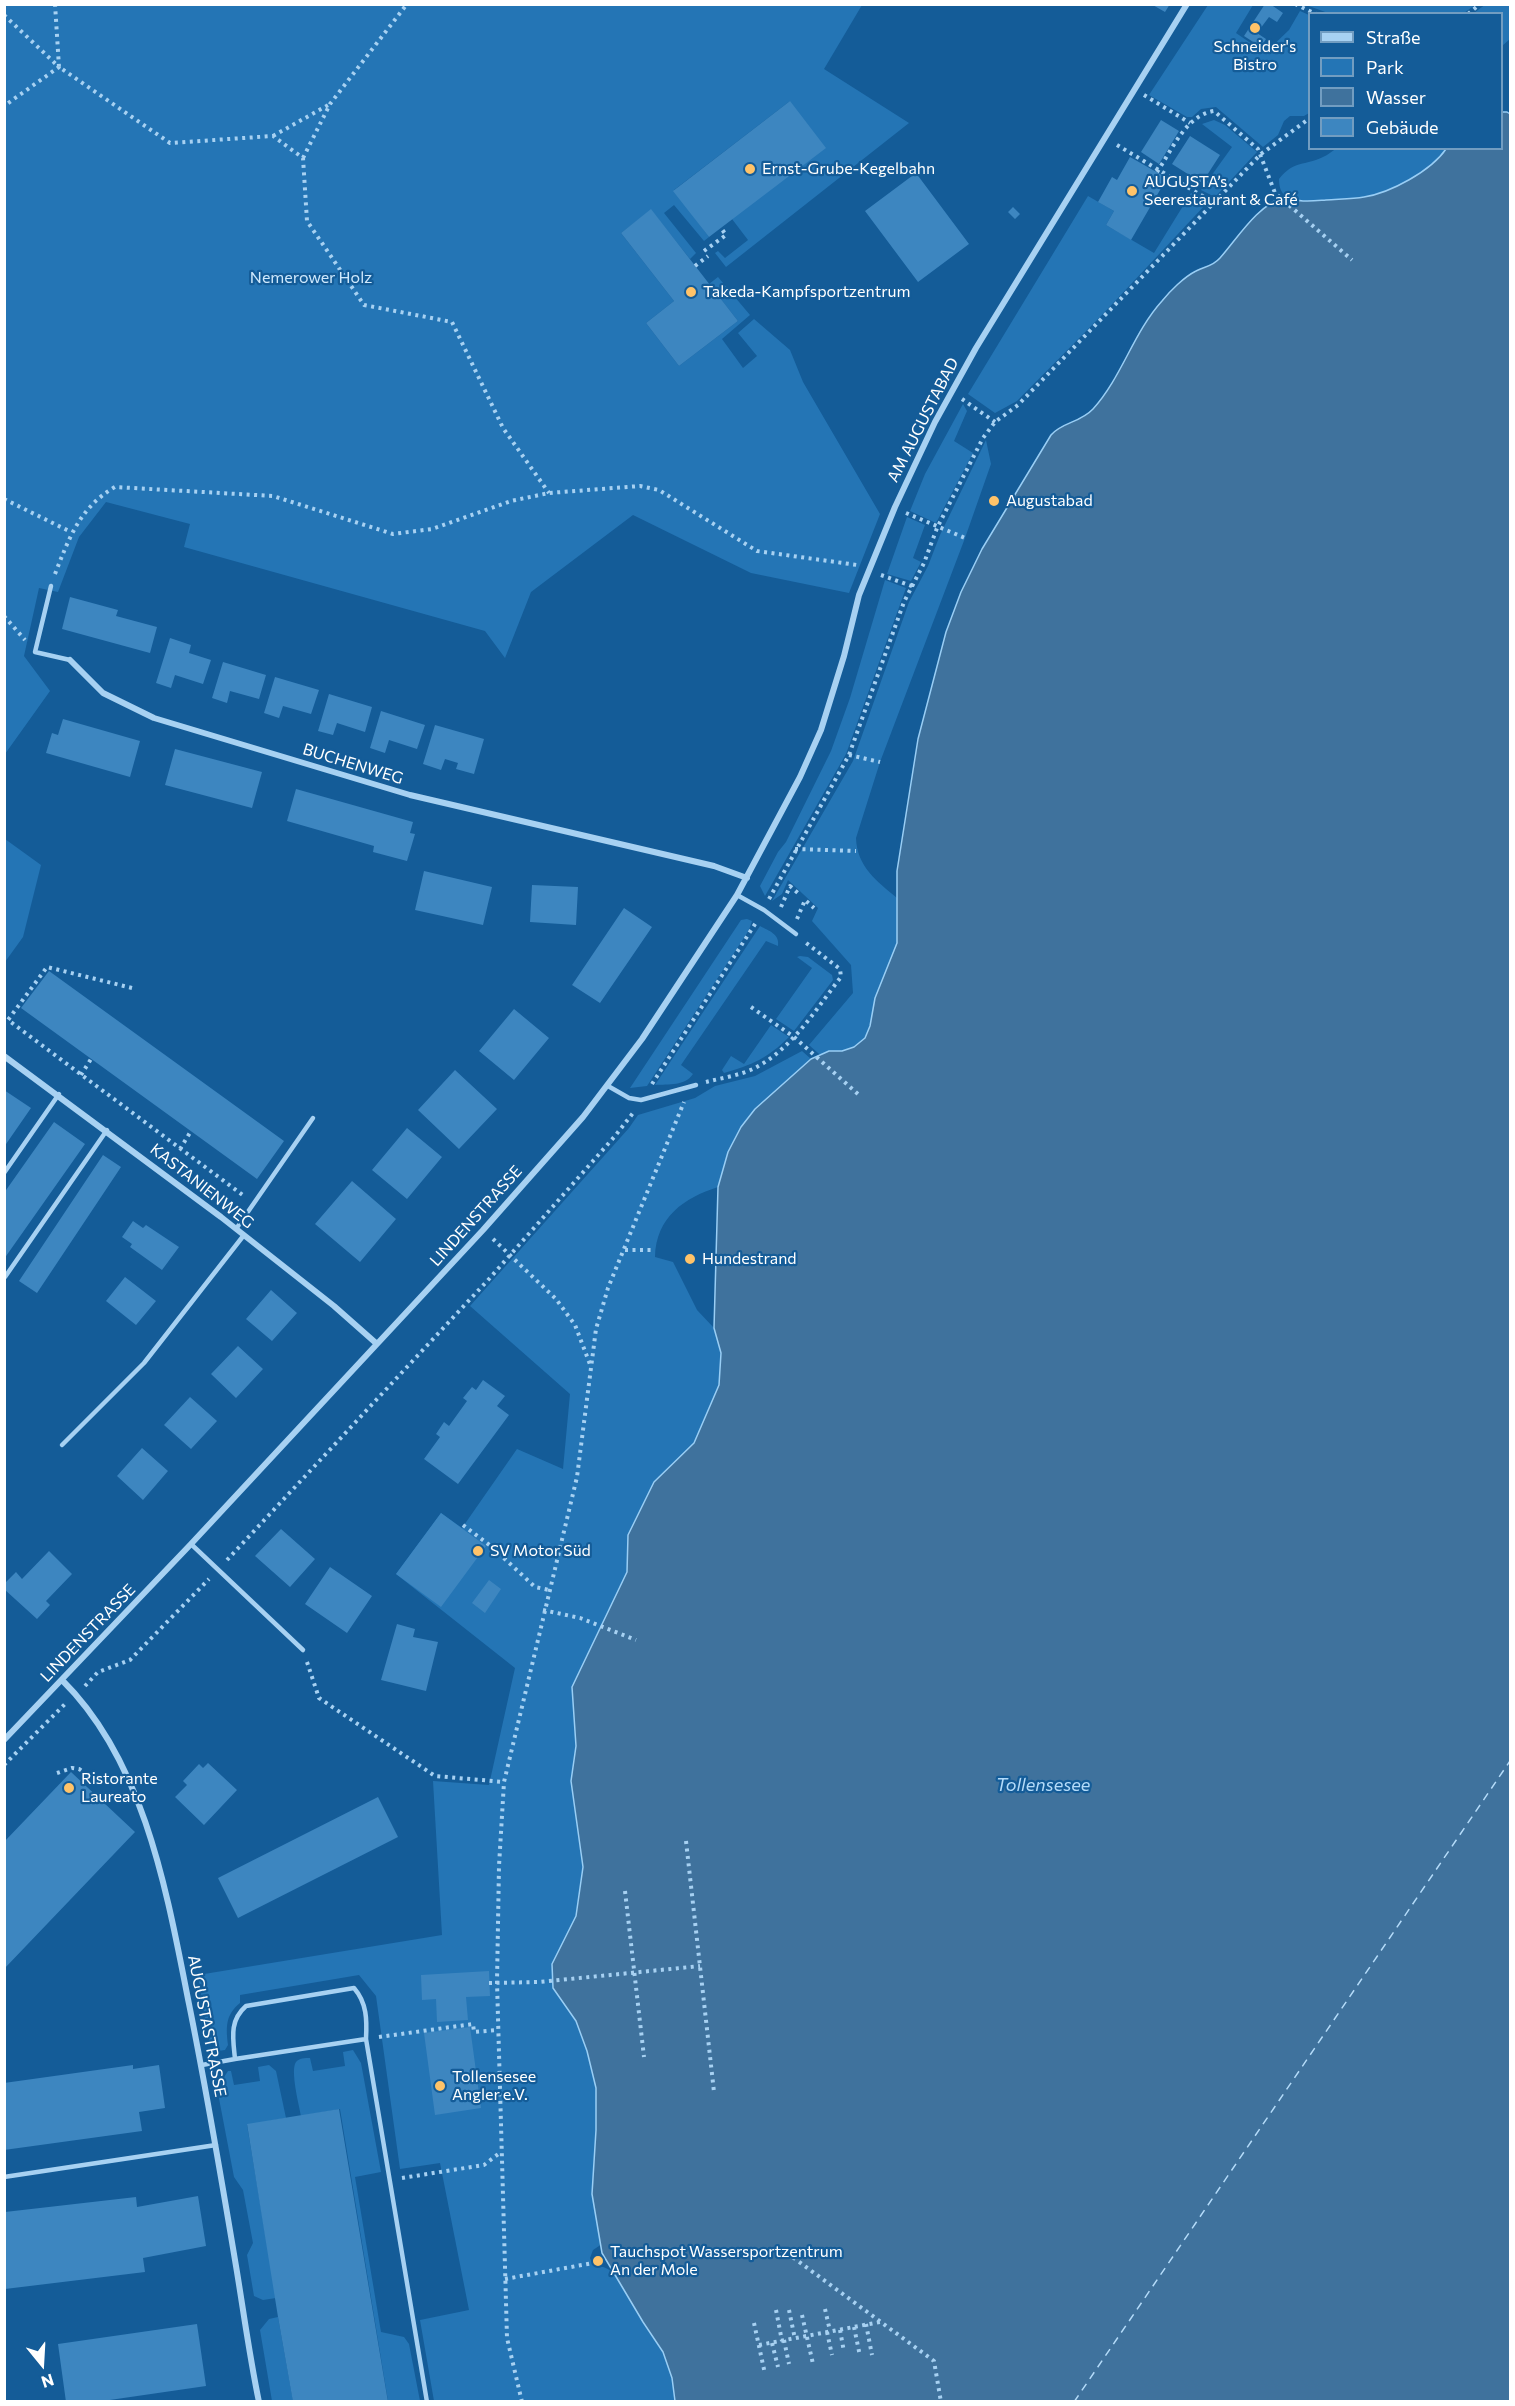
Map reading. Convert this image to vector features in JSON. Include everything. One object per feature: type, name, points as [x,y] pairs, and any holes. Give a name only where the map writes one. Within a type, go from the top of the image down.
[{"type":"street","name":"AM AUGUSTABAD","points":[[747,878],[800,777],[820,730],[844,656],[859,595],[895,507],[935,422],[1187,4]]},
{"type":"street","name":"BUCHENWEG","points":[[70,660],[103,693],[154,718],[410,795],[714,866],[747,878]]},
{"type":"street","name":"LINDENSTRASSE","points":[[4,1740],[191,1544],[483,1230],[583,1117],[642,1039],[747,878]]},
{"type":"street","name":"KASTANIENWEG","points":[[5,1057],[59,1094],[244,1235],[334,1306],[377,1344]]},
{"type":"street","name":"AUGUSTASTRASSE","points":[[62,1680],[102,1727],[130,1782],[152,1847],[173,1926],[202,2065],[259,2402]]},
{"type":"lane","points":[[35,652],[51,586]]},
{"type":"lane","name":"BUCHENWEG","points":[[35,652],[70,660]]},
{"type":"lane","points":[[737,895],[764,910],[793,932]]},
{"type":"lane","points":[[608,1086],[629,1098],[641,1100],[696,1085]]},
{"type":"lane","points":[[4,1173],[59,1094]]},
{"type":"lane","points":[[236,1229],[313,1118]]},
{"type":"lane","points":[[5,1277],[107,1130]]},
{"type":"lane","points":[[62,1445],[144,1363],[244,1235]]},
{"type":"lane","points":[[191,1544],[303,1650]]},
{"type":"lane","points":[[235,2059],[232,2027],[237,2014],[246,2006],[354,1988],[362,1998],[367,2020],[366,2039],[427,2402]]},
{"type":"lane","points":[[202,2065],[366,2039]]},
{"type":"lane","points":[[4,2178],[216,2145]]},
{"type":"path","points":[[55,4],[59,67]]},
{"type":"path","points":[[407,4],[330,104],[303,158],[308,221],[364,305],[452,322],[503,428],[549,493]]},
{"type":"path","points":[[1294,4],[1312,12]]},
{"type":"path","points":[[4,15],[59,67],[170,143],[273,136],[330,104]]},
{"type":"path","points":[[4,106],[59,67]]},
{"type":"path","points":[[1135,90],[1190,123]]},
{"type":"path","points":[[1158,171],[1190,123],[1203,113],[1214,111],[1258,148],[1275,193],[1352,260]]},
{"type":"path","points":[[764,910],[795,849],[849,755],[904,602],[924,563],[937,528],[983,438],[995,422],[1018,405],[1261,154],[1308,119]]},
{"type":"path","points":[[273,136],[303,158]]},
{"type":"path","points":[[1106,138],[1214,203]]},
{"type":"path","points":[[704,251],[726,235],[721,228]]},
{"type":"path","points":[[695,266],[708,256]]},
{"type":"path","points":[[952,392],[995,422]]},
{"type":"path","points":[[51,586],[71,532],[97,497],[115,486],[273,496],[393,534],[432,529],[511,501],[549,493],[640,486],[659,490],[757,551],[856,565],[912,586]]},
{"type":"path","points":[[4,499],[71,532]]},
{"type":"path","points":[[895,507],[937,528],[965,538]]},
{"type":"path","points":[[5,616],[35,652]]},
{"type":"path","points":[[849,755],[880,762]]},
{"type":"path","points":[[795,849],[856,851]]},
{"type":"path","points":[[776,919],[790,886],[799,894]]},
{"type":"path","points":[[522,2402],[507,2338],[501,2151],[497,1982],[499,1866],[504,1782],[543,1610],[577,1476],[596,1329],[608,1288],[682,1104],[696,1085],[753,1069],[776,1055],[794,1037],[841,977],[840,969],[793,932],[805,900],[814,908]]},
{"type":"path","points":[[132,988],[47,967],[8,1020],[255,1204]]},
{"type":"path","points":[[751,1007],[794,1037],[858,1094]]},
{"type":"path","points":[[81,1075],[91,1059]]},
{"type":"path","points":[[180,1149],[191,1131]]},
{"type":"path","points":[[483,1230],[556,1299],[575,1325],[592,1367]]},
{"type":"path","points":[[625,1250],[656,1250]]},
{"type":"path","points":[[4,1765],[99,1672],[130,1660],[218,1570],[510,1254]]},
{"type":"path","points":[[463,1525],[492,1547],[535,1587],[549,1590]]},
{"type":"path","points":[[543,1610],[580,1618],[636,1640]]},
{"type":"path","points":[[303,1650],[319,1698],[435,1776],[504,1782]]},
{"type":"path","points":[[57,1773],[72,1768],[106,1782],[130,1782]]},
{"type":"path","points":[[686,1841],[714,2092]]},
{"type":"path","points":[[625,1891],[644,2057]]},
{"type":"path","points":[[489,1983],[540,1982],[700,1966]]},
{"type":"path","points":[[366,2039],[473,2024],[474,2032],[498,2030]]},
{"type":"path","points":[[390,2180],[484,2164],[501,2151]]},
{"type":"path","points":[[787,2253],[934,2361],[941,2402]]},
{"type":"path","points":[[505,2279],[604,2260]]},
{"type":"path","points":[[776,2310],[789,2364]]},
{"type":"path","points":[[789,2310],[795,2338]]},
{"type":"path","points":[[825,2310],[832,2355]]},
{"type":"path","points":[[802,2314],[813,2364]]},
{"type":"path","points":[[759,2345],[880,2322]]},
{"type":"path","points":[[754,2323],[765,2374]]},
{"type":"path","points":[[866,2324],[872,2355]]},
{"type":"path","points":[[854,2327],[860,2356]]},
{"type":"path","points":[[840,2330],[844,2352]]},
{"type":"path","points":[[772,2343],[778,2367]]},
{"type":"green space","points":[[1475,4],[1465,12],[1325,12],[1306,5]]},
{"type":"green space","points":[[1486,4],[1510,5],[1510,39],[1503,45],[1503,12],[1475,12]]},
{"type":"green space","name":"Nemerower Holz","points":[[5,5],[862,5],[824,69],[909,123],[726,267],[715,253],[718,251],[725,258],[748,240],[732,219],[790,101],[674,190],[709,237],[704,241],[674,205],[664,213],[696,253],[690,259],[651,210],[621,233],[674,301],[646,323],[679,366],[738,321],[709,284],[718,277],[750,315],[722,339],[743,368],[757,356],[738,333],[754,319],[790,350],[803,382],[880,514],[849,593],[751,573],[633,515],[531,592],[505,658],[485,631],[184,547],[190,524],[106,502],[79,537],[58,592],[39,588],[24,656],[50,691],[5,754]]},
{"type":"green space","points":[[1208,5],[1253,5],[1236,33],[1265,53],[1289,30],[1300,11],[1308,15],[1308,114],[1304,116],[1290,116],[1284,121],[1278,135],[1263,147],[1216,107],[1201,109],[1192,117],[1187,117],[1149,95]]},
{"type":"green space","points":[[1214,120],[1225,125],[1257,152],[1215,197],[1201,190],[1232,147],[1202,124]]},
{"type":"green space","points":[[1334,150],[1445,150],[1434,163],[1418,175],[1374,195],[1322,201],[1291,199],[1285,196],[1279,181],[1284,173],[1295,166],[1325,156]]},
{"type":"green space","points":[[1191,193],[1207,203],[1017,401],[995,413],[968,394],[1088,196],[1114,211],[1106,225],[1154,253]]},
{"type":"green space","points":[[963,404],[967,411],[954,441],[973,453],[936,523],[910,511],[925,474]]},
{"type":"green space","points":[[986,440],[991,464],[880,762],[856,838],[857,848],[864,865],[897,898],[897,943],[888,967],[893,1000],[845,1077],[809,1045],[853,993],[851,965],[812,921],[818,908],[788,880],[782,894],[772,901],[853,761],[909,602]]},
{"type":"green space","points":[[907,517],[925,525],[913,558],[921,562],[911,581],[887,574]]},
{"type":"green space","points":[[885,580],[906,588],[846,754],[765,896],[760,886],[778,852],[786,842],[831,751],[850,698]]},
{"type":"green space","points":[[5,839],[41,865],[23,937],[5,962]]},
{"type":"green space","points":[[741,920],[752,921],[749,930],[647,1086],[630,1088]]},
{"type":"green space","points":[[760,926],[776,936],[778,946],[766,941],[681,1065],[693,1074],[690,1078],[676,1084],[655,1085]]},
{"type":"green space","points":[[797,957],[808,957],[832,975],[833,980],[794,1031],[776,1019],[812,968]]},
{"type":"green space","points":[[771,1025],[789,1037],[759,1060],[724,1073],[722,1070],[731,1056],[744,1064]]},
{"type":"green space","points":[[802,1051],[811,1059],[755,1109],[728,1152],[718,1187],[683,1203],[666,1220],[660,1231],[655,1257],[673,1262],[697,1310],[714,1328],[735,1334],[583,1867],[576,1916],[552,1964],[553,1988],[576,2021],[587,2051],[596,2088],[592,2194],[602,2244],[593,2250],[590,2258],[595,2265],[615,2273],[632,2265],[701,2401],[434,2401],[420,2320],[469,2310],[440,2163],[400,2169],[376,1996],[359,1975],[240,1995],[240,2003],[229,2017],[228,2045],[225,2050],[218,2051],[208,2038],[198,1975],[442,1935],[433,1781],[489,1785],[515,1668],[396,1574],[441,1513],[462,1528],[517,1449],[563,1469],[570,1394],[470,1306],[629,1128],[638,1115],[695,1098],[715,1086],[755,1076]]},
{"type":"green space","points":[[353,2050],[361,2063],[381,2172],[355,2177],[381,2332],[404,2337],[409,2344],[420,2401],[388,2401],[340,2109],[301,2116],[297,2096],[294,2066],[297,2061],[310,2058],[313,2071],[345,2066],[343,2052]]},
{"type":"green space","points":[[269,2065],[276,2071],[286,2118],[247,2125],[276,2298],[263,2300],[254,2296],[247,2255],[253,2243],[243,2190],[234,2177],[217,2088],[228,2071],[231,2071],[234,2085],[260,2081],[258,2067]]},
{"type":"green space","points":[[278,2317],[293,2401],[272,2401],[260,2330],[269,2319]]},
{"type":"water","name":"Tollensesee","points":[[1503,112],[1510,114],[1510,2401],[675,2401],[672,2378],[663,2352],[602,2253],[592,2194],[596,2088],[587,2051],[576,2021],[553,1988],[552,1964],[576,1916],[583,1867],[571,1781],[576,1746],[572,1687],[627,1572],[628,1535],[654,1482],[694,1443],[719,1385],[721,1353],[714,1328],[718,1187],[728,1152],[741,1127],[755,1109],[811,1059],[829,1051],[842,1051],[854,1047],[865,1038],[870,1026],[875,998],[897,943],[897,871],[918,739],[946,632],[961,592],[982,549],[1051,435],[1060,427],[1088,414],[1093,409],[1112,383],[1143,327],[1165,297],[1187,277],[1217,261],[1249,222],[1265,207],[1285,196],[1300,201],[1310,201],[1374,195],[1409,180],[1445,150],[1503,150]]},
{"type":"building","points":[[1151,4],[1170,4],[1165,12]]},
{"type":"building","name":"Schneider's Bistro","points":[[1265,4],[1270,4],[1283,13],[1277,22],[1269,17],[1257,33],[1266,39],[1261,47],[1244,36]]},
{"type":"building","name":"Ernst-Grube-Kegelbahn","points":[[790,101],[826,148],[709,237],[673,191]]},
{"type":"building","points":[[1161,120],[1179,131],[1159,164],[1141,152]]},
{"type":"building","points":[[1190,136],[1220,155],[1202,183],[1172,164]]},
{"type":"building","name":"AUGUSTA’s Seerestaurant & Café","points":[[1130,157],[1167,178],[1131,240],[1106,225],[1114,211],[1098,202],[1112,177],[1117,180]]},
{"type":"building","points":[[916,173],[969,244],[918,282],[865,211]]},
{"type":"building","points":[[1013,207],[1020,214],[1015,219],[1008,212]]},
{"type":"building","name":"Takeda-Kampfsportzentrum","points":[[651,209],[738,321],[679,366],[646,323],[674,301],[621,233]]},
{"type":"building","points":[[70,597],[118,610],[116,616],[157,627],[150,653],[62,629]]},
{"type":"building","points":[[170,638],[191,645],[189,653],[211,660],[203,684],[175,675],[171,688],[156,683]]},
{"type":"building","points":[[223,662],[266,675],[259,699],[230,691],[227,703],[212,698]]},
{"type":"building","points":[[275,677],[319,690],[311,714],[283,706],[279,718],[264,713]]},
{"type":"building","points":[[329,694],[372,707],[365,732],[337,723],[333,735],[318,731]]},
{"type":"building","points":[[381,711],[425,725],[417,749],[389,740],[385,753],[370,748]]},
{"type":"building","points":[[63,719],[140,741],[130,777],[46,753],[52,733],[58,735]]},
{"type":"building","points":[[435,725],[484,739],[474,774],[456,769],[458,763],[445,759],[441,770],[423,764]]},
{"type":"building","points":[[175,749],[262,772],[252,808],[165,785]]},
{"type":"building","points":[[296,789],[413,822],[410,833],[415,834],[407,861],[373,852],[374,846],[287,821]]},
{"type":"building","points":[[424,871],[492,887],[483,925],[415,910]]},
{"type":"building","points":[[532,885],[578,887],[576,925],[530,922]]},
{"type":"building","points":[[624,908],[652,927],[600,1003],[572,985]]},
{"type":"building","points":[[49,971],[284,1141],[257,1179],[21,1008]]},
{"type":"building","points":[[514,1009],[549,1038],[514,1080],[479,1051]]},
{"type":"building","points":[[455,1070],[497,1109],[459,1149],[418,1110]]},
{"type":"building","points":[[4,1090],[31,1108],[4,1147]]},
{"type":"building","points":[[54,1122],[85,1144],[4,1259],[4,1193]]},
{"type":"building","points":[[407,1128],[442,1157],[407,1199],[372,1170]]},
{"type":"building","points":[[103,1155],[121,1167],[37,1293],[19,1281]]},
{"type":"building","points":[[352,1181],[396,1219],[360,1262],[315,1224]]},
{"type":"building","points":[[133,1221],[143,1228],[146,1225],[179,1247],[162,1270],[130,1247],[132,1244],[122,1237]]},
{"type":"building","points":[[125,1277],[156,1301],[136,1325],[106,1301]]},
{"type":"building","points":[[271,1290],[297,1313],[272,1341],[246,1319]]},
{"type":"building","points":[[238,1346],[263,1369],[236,1398],[211,1374]]},
{"type":"building","points":[[483,1380],[505,1396],[497,1406],[509,1415],[458,1484],[424,1459],[440,1437],[436,1434],[444,1422],[449,1426],[467,1401],[463,1398],[472,1387],[476,1390]]},
{"type":"building","points":[[190,1397],[217,1421],[191,1449],[164,1425]]},
{"type":"building","points":[[142,1448],[168,1471],[143,1500],[117,1476]]},
{"type":"building","points":[[441,1513],[486,1546],[441,1607],[396,1574]]},
{"type":"building","points":[[281,1529],[315,1559],[290,1587],[255,1556]]},
{"type":"building","points":[[49,1551],[72,1574],[46,1601],[50,1605],[37,1619],[4,1589],[4,1584],[16,1572],[22,1579]]},
{"type":"building","points":[[330,1567],[372,1596],[347,1633],[305,1604]]},
{"type":"building","points":[[489,1580],[501,1589],[485,1613],[472,1603]]},
{"type":"building","points":[[397,1624],[415,1629],[413,1637],[438,1642],[426,1691],[381,1680]]},
{"type":"building","points":[[208,1763],[237,1790],[204,1825],[175,1797],[187,1785],[183,1781],[199,1764],[203,1768]]},
{"type":"building","points":[[71,1772],[135,1832],[4,1969],[4,1842]]},
{"type":"building","points":[[378,1797],[398,1837],[238,1918],[218,1878]]},
{"type":"building","points":[[489,1971],[490,1996],[466,1997],[468,2020],[437,2022],[436,1999],[422,2000],[421,1975]]},
{"type":"building","points":[[470,2027],[481,2108],[435,2115],[424,2033]]},
{"type":"building","points":[[133,2065],[133,2069],[159,2065],[165,2108],[139,2112],[142,2131],[4,2150],[4,2083]]},
{"type":"building","points":[[339,2109],[388,2402],[293,2402],[278,2317],[247,2124]]},
{"type":"building","points":[[198,2196],[206,2246],[143,2258],[145,2272],[5,2289],[5,2212],[136,2197],[137,2207]]},
{"type":"building","points":[[197,2324],[206,2386],[96,2402],[66,2402],[58,2344]]},
{"type":"ferry route","points":[[1074,2402],[1510,1761]]},
{"type":"place","name":"Schneider's Bistro","points":[[1255,28]]},
{"type":"place","name":"Ernst-Grube-Kegelbahn","points":[[750,169]]},
{"type":"place","name":"AUGUSTA’s Seerestaurant & Café","points":[[1132,191]]},
{"type":"place","name":"Takeda-Kampfsportzentrum","points":[[691,292]]},
{"type":"place","name":"Augustabad","points":[[994,501]]},
{"type":"place","name":"Hundestrand","points":[[690,1259]]},
{"type":"place","name":"SV Motor Süd","points":[[478,1551]]},
{"type":"place","name":"Ristorante Laureato","points":[[69,1788]]},
{"type":"place","name":"Tollensesee Angler e.V.","points":[[440,2086]]},
{"type":"place","name":"Tauchspot Wassersportzentrum An der Mole","points":[[598,2261]]}]
